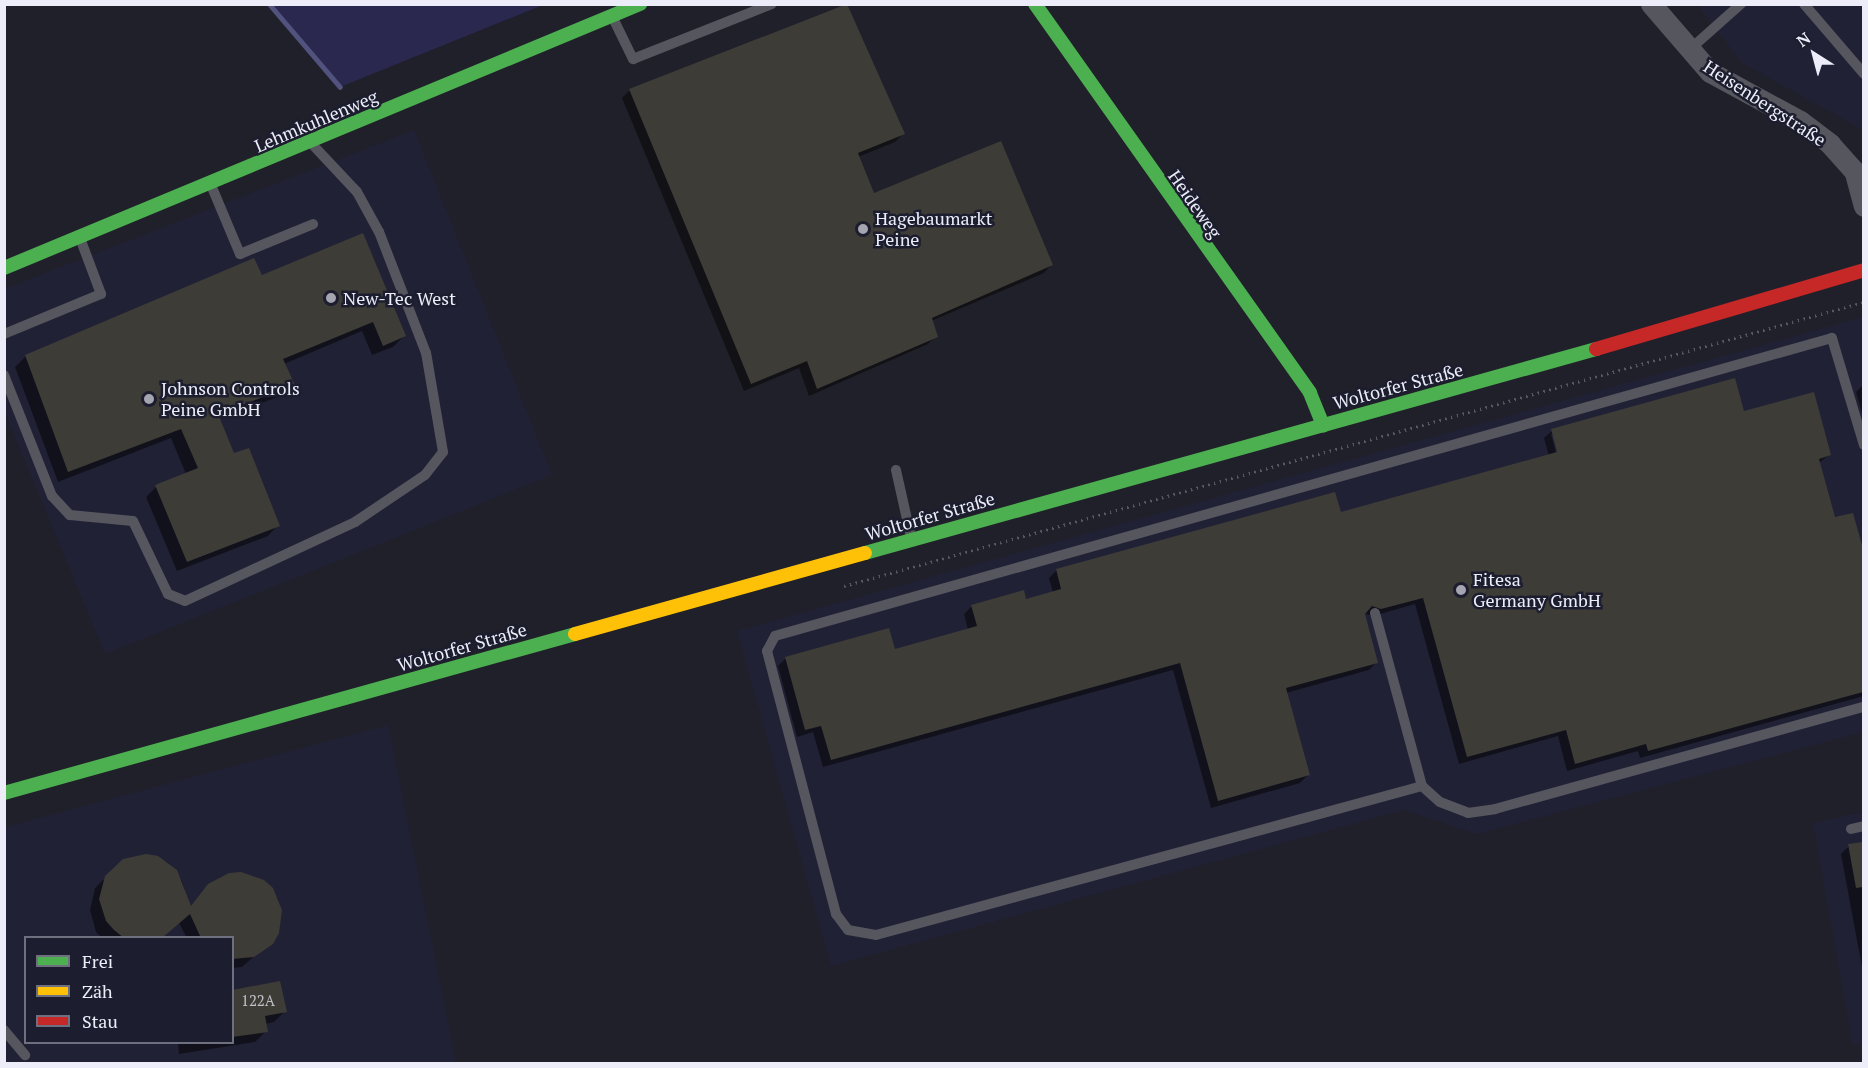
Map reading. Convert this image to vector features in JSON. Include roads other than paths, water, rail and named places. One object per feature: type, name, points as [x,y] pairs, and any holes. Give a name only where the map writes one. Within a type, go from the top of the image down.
[{"type":"main road","name":"Lehmkuhlenweg","points":[[4,268],[311,143],[640,4]]},
{"type":"main road","name":"Heideweg","points":[[1035,4],[1310,393],[1323,425]]},
{"type":"main road","name":"Woltorfer Straße","points":[[4,793],[1323,425],[1863,270]]},
{"type":"street","name":"Heisenbergstraße","points":[[1652,4],[1688,51],[1710,72],[1800,121],[1830,144],[1859,178],[1863,206]]},
{"type":"lane","points":[[612,16],[633,59],[771,4]]},
{"type":"lane","points":[[1688,51],[1742,4]]},
{"type":"lane","points":[[1804,4],[1863,74]]},
{"type":"lane","points":[[4,375],[52,496],[70,515],[133,521],[168,594],[185,601],[355,522],[425,475],[443,452],[426,353],[379,232],[357,192],[311,143]]},
{"type":"lane","points":[[211,184],[240,254],[313,224]]},
{"type":"lane","points":[[4,334],[101,294],[80,238]]},
{"type":"lane","points":[[1422,786],[876,935],[848,930],[836,914],[766,651],[775,636],[1832,338],[1863,445]]},
{"type":"lane","points":[[896,470],[911,540]]},
{"type":"lane","points":[[1375,613],[1422,786],[1440,802],[1468,813],[1496,809],[1863,707]]},
{"type":"lane","points":[[1851,829],[1863,826]]},
{"type":"lane","points":[[4,1030],[25,1055]]},
{"type":"waterway","points":[[269,4],[340,87]]},
{"type":"place","name":"Hagebaumarkt Peine","points":[[863,229]]},
{"type":"place","name":"New-Tec West","points":[[331,298]]},
{"type":"place","name":"Johnson Controls Peine GmbH","points":[[149,399]]},
{"type":"place","name":"Fitesa Germany GmbH","points":[[1461,590]]}]
